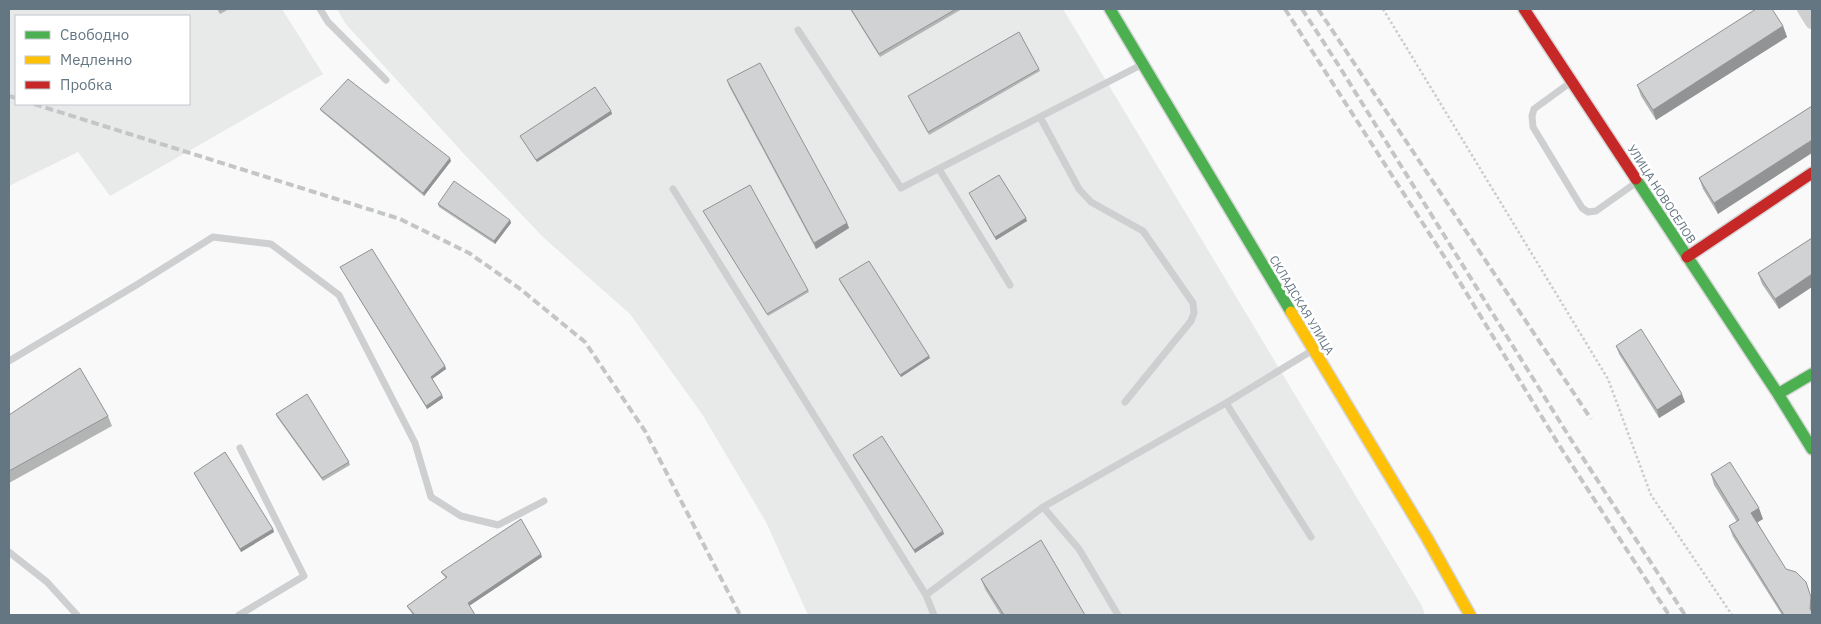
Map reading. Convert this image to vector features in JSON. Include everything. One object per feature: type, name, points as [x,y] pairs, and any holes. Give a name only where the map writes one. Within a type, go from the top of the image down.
[{"type":"street","name":"СКЛАДСКАЯ УЛИЦА","points":[[1110,9],[1427,538],[1466,613]]},
{"type":"street","name":"УЛИЦА НОВОСЕЛОВ","points":[[1524,9],[1778,394],[1812,449]]},
{"type":"street","points":[[1804,9],[1812,22]]},
{"type":"street","points":[[1687,257],[1812,174]]},
{"type":"street","points":[[1778,394],[1812,374]]},
{"type":"lane","points":[[320,9],[328,22],[386,80]]},
{"type":"lane","points":[[798,30],[901,188],[1143,64]]},
{"type":"lane","points":[[1572,82],[1534,109],[1532,116],[1533,128],[1582,208],[1588,212],[1596,212],[1638,182]]},
{"type":"lane","points":[[1040,117],[1079,189],[1091,202],[1143,231],[1193,303],[1194,313],[1191,321],[1126,402]]},
{"type":"lane","points":[[938,169],[1010,285]]},
{"type":"lane","points":[[673,189],[926,595],[934,615]]},
{"type":"lane","points":[[9,361],[213,237],[271,244],[339,295],[415,444],[431,497],[461,516],[498,525],[544,502]]},
{"type":"lane","points":[[926,595],[1043,507],[1226,403],[1313,349]]},
{"type":"lane","points":[[1226,403],[1311,537]]},
{"type":"lane","points":[[239,615],[304,576],[240,448]]},
{"type":"lane","points":[[1043,507],[1079,549],[1118,615]]},
{"type":"lane","points":[[9,552],[47,582],[77,615]]},
{"type":"path","points":[[1383,9],[1608,379],[1651,495],[1732,615]]},
{"type":"shaded area","points":[[9,9],[282,9],[323,74],[110,196],[78,152],[9,186]]},
{"type":"shaded area","points":[[337,9],[1063,9],[1422,606],[1425,615],[808,615],[766,522],[702,414],[630,314],[544,238],[463,153],[345,23]]},
{"type":"building","points":[[851,9],[956,9],[879,54]]},
{"type":"building","points":[[1756,9],[1772,9],[1783,26],[1653,110],[1637,85]]},
{"type":"building","points":[[1019,32],[1039,69],[928,132],[908,96]]},
{"type":"building","points":[[760,63],[847,223],[814,243],[727,80]]},
{"type":"building","points":[[348,79],[450,158],[423,193],[320,109]]},
{"type":"building","points":[[595,87],[611,111],[536,160],[520,136]]},
{"type":"building","points":[[1812,106],[1812,140],[1714,203],[1699,178]]},
{"type":"building","points":[[999,175],[1026,218],[995,237],[969,193]]},
{"type":"building","points":[[454,181],[510,220],[494,241],[438,204]]},
{"type":"building","points":[[750,185],[808,290],[767,314],[703,211]]},
{"type":"building","points":[[1812,238],[1812,274],[1775,299],[1758,273]]},
{"type":"building","points":[[372,249],[445,366],[431,377],[442,395],[426,406],[340,267]]},
{"type":"building","points":[[869,261],[929,356],[900,375],[839,279]]},
{"type":"building","points":[[1641,329],[1682,394],[1657,410],[1616,346]]},
{"type":"building","points":[[80,368],[108,416],[9,471],[9,415]]},
{"type":"building","points":[[307,394],[349,462],[322,478],[276,414]]},
{"type":"building","points":[[882,436],[943,531],[914,550],[853,455]]},
{"type":"building","points":[[225,452],[273,529],[240,549],[194,473]]},
{"type":"building","points":[[1730,462],[1759,508],[1751,513],[1786,569],[1796,572],[1806,582],[1811,597],[1810,609],[1812,615],[1784,615],[1729,526],[1739,520],[1711,474]]},
{"type":"building","points":[[521,519],[541,554],[468,603],[475,615],[415,615],[407,606],[447,577],[441,572]]},
{"type":"building","points":[[1041,540],[1085,615],[1004,615],[981,579]]},
{"type":"railway","points":[[1285,9],[1447,261],[1559,445],[1669,615]]},
{"type":"railway","points":[[1302,9],[1570,438],[1685,615]]},
{"type":"railway","points":[[1318,9],[1591,419]]},
{"type":"railway","points":[[9,96],[15,98]]},
{"type":"railway","points":[[37,105],[400,219],[469,253],[519,288],[585,342],[645,431],[740,615]]},
{"type":"traffic: fast","points":[[1110,9],[1291,312]]},
{"type":"traffic: fast","points":[[1636,179],[1778,394],[1812,449]]},
{"type":"traffic: fast","points":[[1778,394],[1812,374]]},
{"type":"traffic: slow","points":[[1291,312],[1427,538],[1470,615]]},
{"type":"traffic: jam","points":[[1524,9],[1636,179]]},
{"type":"traffic: jam","points":[[1687,257],[1812,173]]}]
